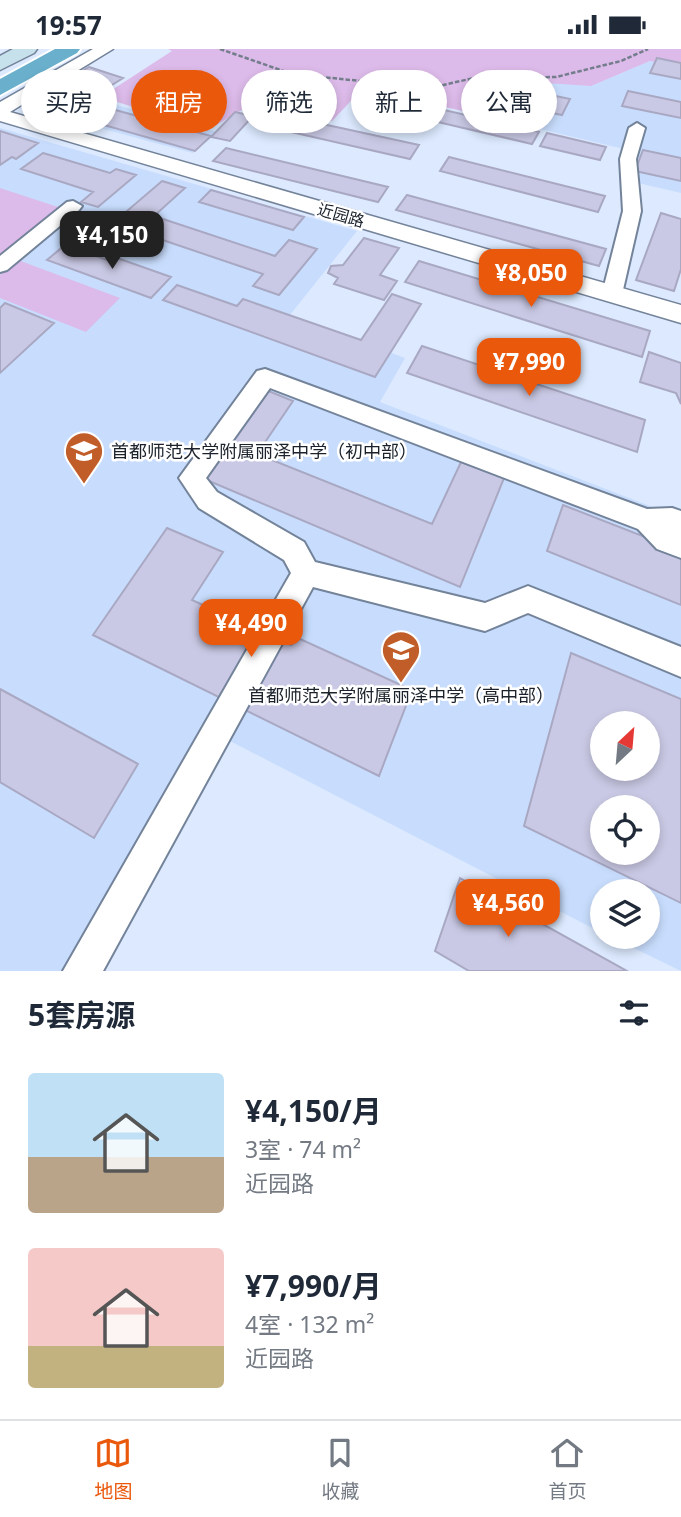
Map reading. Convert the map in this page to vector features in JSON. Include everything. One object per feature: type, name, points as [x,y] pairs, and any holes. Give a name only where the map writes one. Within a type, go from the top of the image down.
[{"type":"highway","points":[[0,64],[66,51]]},
{"type":"main road","points":[[0,88],[30,56]]},
{"type":"street","points":[[0,112],[105,49]]},
{"type":"street","name":"近园路","points":[[0,112],[681,314]]},
{"type":"street","points":[[612,294],[632,211],[628,159],[637,128]]},
{"type":"street","points":[[0,266],[73,206]]},
{"type":"street","points":[[681,546],[667,541],[647,521],[265,377],[192,478],[208,500],[294,551],[306,573],[485,617],[528,599],[681,661]]},
{"type":"street","points":[[647,521],[672,519],[681,523]]},
{"type":"street","points":[[82,971],[306,573]]},
{"type":"path","points":[[220,49],[292,74],[430,88],[474,78],[556,77],[621,61],[648,49]]},
{"type":"shaded area","points":[[168,49],[681,49],[681,67],[650,61],[591,86],[557,84],[557,70],[461,70],[461,111],[447,107],[447,70],[351,70],[351,101],[337,116],[337,70],[241,70],[241,110],[227,119],[227,70],[143,70],[172,51]]},
{"type":"shaded area","points":[[650,61],[681,67],[681,193],[634,182],[624,149],[557,133],[557,83],[593,85]]},
{"type":"shaded area","points":[[131,78],[131,106],[117,102],[117,87]]},
{"type":"shaded area","points":[[117,105],[131,109],[131,133],[216,133],[193,153],[117,133]]},
{"type":"shaded area","points":[[0,128],[357,231],[290,315],[405,358],[380,402],[681,518],[681,971],[636,949],[660,949],[660,879],[590,879],[590,927],[201,726],[63,971],[0,971]]},
{"type":"shaded area","points":[[0,188],[61,208],[0,258]]},
{"type":"shaded area","points":[[18,260],[120,298],[86,332],[0,298],[0,275]]},
{"type":"building","points":[[657,58],[681,63],[681,79],[650,73]]},
{"type":"building","points":[[628,91],[681,102],[681,118],[622,106]]},
{"type":"building","points":[[557,96],[570,99],[562,115],[557,114]]},
{"type":"building","points":[[117,110],[131,114],[131,133],[117,129]]},
{"type":"building","points":[[447,111],[461,114],[461,127],[447,124]]},
{"type":"building","points":[[235,112],[241,113],[241,129],[230,141],[211,137],[215,133],[227,133],[227,120]]},
{"type":"building","points":[[337,127],[351,130],[351,133],[364,133],[419,145],[410,159],[295,133],[337,133]]},
{"type":"building","points":[[0,131],[38,143],[16,159],[12,157],[0,165]]},
{"type":"building","points":[[132,133],[200,133],[211,136],[195,151]]},
{"type":"building","points":[[485,133],[538,133],[532,144]]},
{"type":"building","points":[[547,133],[606,147],[600,160],[540,146]]},
{"type":"building","points":[[226,148],[388,187],[378,202],[213,161]]},
{"type":"building","points":[[643,150],[681,158],[681,181],[635,171]]},
{"type":"building","points":[[43,153],[110,173],[116,169],[136,175],[98,207],[81,202],[93,192],[21,169]]},
{"type":"building","points":[[449,157],[605,196],[598,212],[440,171]]},
{"type":"building","points":[[162,181],[185,188],[154,216],[275,256],[289,240],[317,249],[279,295],[253,286],[263,274],[136,231],[124,242],[100,234]]},
{"type":"building","points":[[211,190],[304,217],[293,230],[199,202]]},
{"type":"building","points":[[407,195],[606,249],[599,266],[396,210]]},
{"type":"building","points":[[661,213],[681,219],[681,269],[674,291],[636,280]]},
{"type":"building","points":[[364,238],[399,248],[380,275],[397,281],[384,300],[334,284],[338,278],[328,273],[331,266],[343,265]]},
{"type":"building","points":[[65,245],[113,262],[117,258],[171,277],[151,298],[47,260]]},
{"type":"building","points":[[419,261],[650,331],[642,357],[405,282]]},
{"type":"building","points":[[177,285],[237,306],[243,299],[361,340],[392,294],[421,304],[375,377],[163,300]]},
{"type":"building","points":[[5,303],[54,323],[0,373],[0,308]]},
{"type":"building","points":[[422,346],[645,420],[637,452],[407,373]]},
{"type":"building","points":[[649,352],[681,363],[681,404],[676,393],[640,382]]},
{"type":"building","points":[[266,390],[293,401],[257,454],[432,524],[461,462],[504,478],[460,587],[202,478]]},
{"type":"building","points":[[563,505],[681,551],[681,605],[547,551]]},
{"type":"building","points":[[167,528],[223,552],[192,600],[291,645],[300,639],[412,690],[379,776],[93,635]]},
{"type":"building","points":[[571,653],[681,699],[681,903],[660,893],[660,879],[632,879],[604,865],[660,865],[660,795],[590,795],[590,858],[524,826]]},
{"type":"building","points":[[0,689],[138,764],[94,838],[0,782]]},
{"type":"building","points":[[460,878],[627,971],[469,971],[435,951]]},
{"type":"place","name":"首都师范大学附属丽泽中学（初中部）","points":[[84,485]]},
{"type":"place","name":"首都师范大学附属丽泽中学（高中部）","points":[[401,684]]}]
